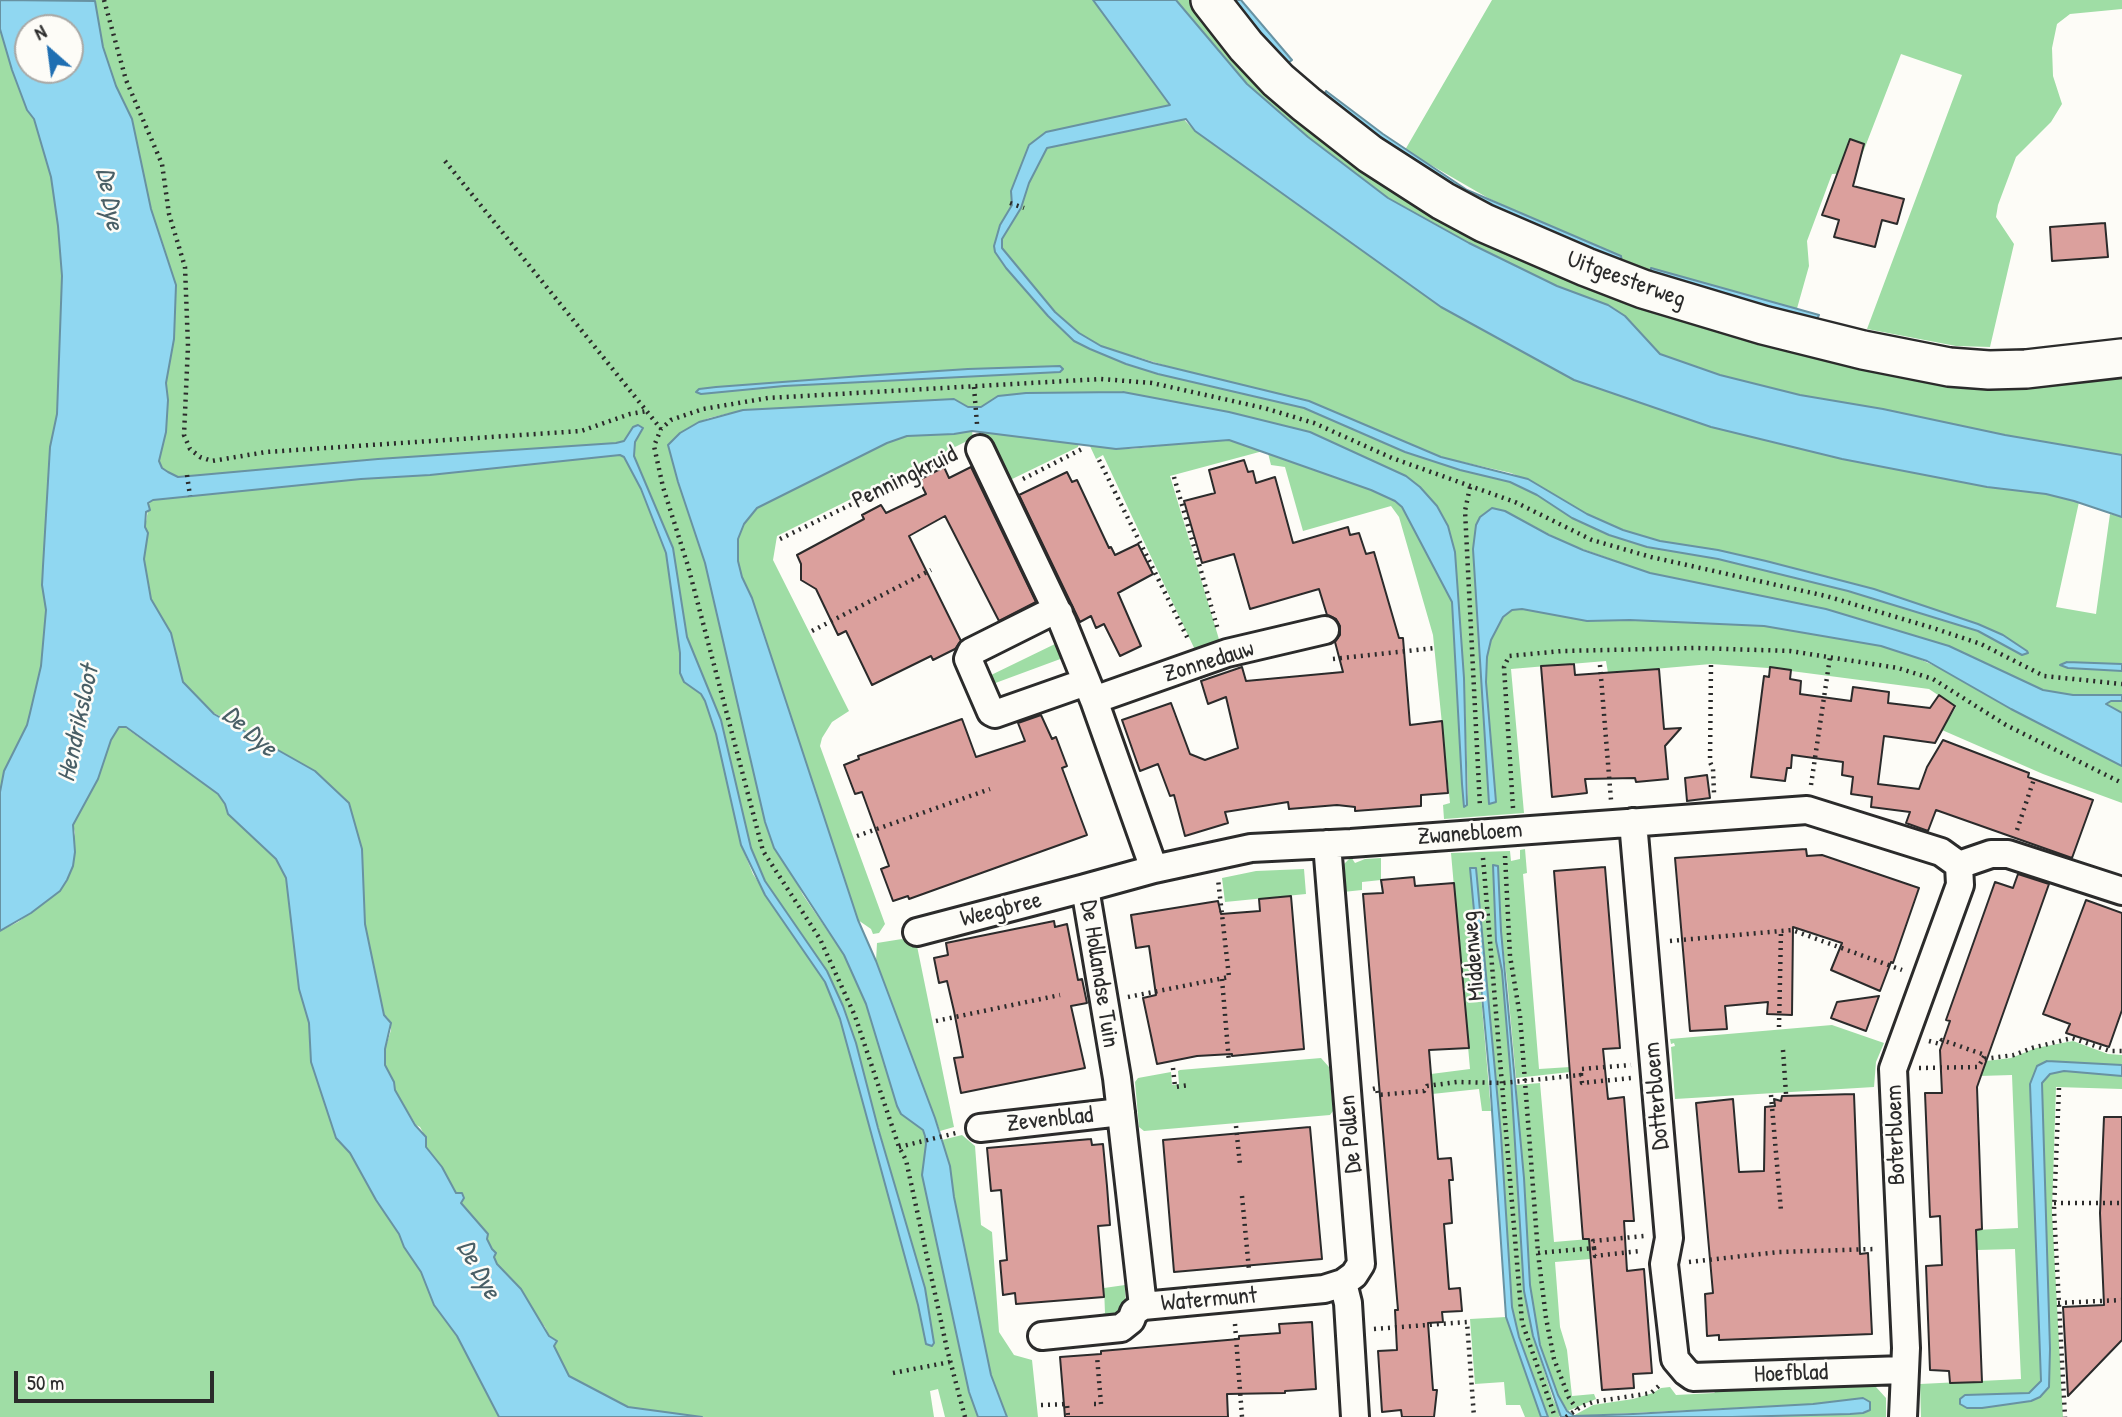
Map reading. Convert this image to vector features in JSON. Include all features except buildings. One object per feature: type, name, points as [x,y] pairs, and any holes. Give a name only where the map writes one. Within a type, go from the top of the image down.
[{"type":"street","name":"Uitgeesterweg","points":[[1209,0],[1246,46],[1278,79],[1370,154],[1453,207],[1586,267],[1643,289],[1763,325],[1928,363],[1975,369],[2013,369],[2122,358]]},
{"type":"street","name":"Penningkruid","points":[[979,443],[1059,613],[1154,869]]},
{"type":"street","name":"Zonnedauw","points":[[1059,613],[1049,613],[971,652],[968,659],[991,712],[995,714],[1090,691],[1227,653],[1325,630]]},
{"type":"street","points":[[1623,823],[1807,810],[1941,852],[1959,865],[1991,854],[2008,853],[2122,891]]},
{"type":"street","name":"Zwanebloem","points":[[1327,844],[1481,833],[1509,841],[1623,823]]},
{"type":"street","name":"Dotterbloem","points":[[1623,823],[1643,944],[1658,1239],[1664,1264],[1672,1346],[1675,1359],[1681,1367]]},
{"type":"street","name":"De Hollandse Tuin","points":[[1143,1306],[1117,1078],[1085,888],[1154,869],[1251,848],[1327,844]]},
{"type":"street","name":"De Pollen","points":[[1327,844],[1361,1264],[1354,1275],[1343,1283]]},
{"type":"street","name":"Boterbloem","points":[[1903,1417],[1906,1348],[1897,1057],[1960,885],[1959,865]]},
{"type":"street","name":"Weegbree","points":[[917,932],[1085,888]]},
{"type":"street","name":"Zevenblad","points":[[980,1128],[1121,1112]]},
{"type":"street","points":[[1343,1283],[1348,1303],[1355,1417]]},
{"type":"street","name":"Watermunt","points":[[1042,1336],[1121,1328],[1131,1320],[1134,1312],[1143,1306],[1324,1289],[1343,1283]]},
{"type":"street","name":"Hoefblad","points":[[1681,1367],[1693,1377],[1905,1370]]},
{"type":"path","points":[[104,0],[126,80],[162,164],[169,214],[185,268],[188,346],[184,435],[190,449],[200,457],[212,461],[266,452],[581,431],[647,411]]},
{"type":"path","points":[[445,161],[662,429]]},
{"type":"path","points":[[1010,203],[1024,208]]},
{"type":"path","points":[[974,387],[979,443]]},
{"type":"path","name":"Penningkruid","points":[[780,539],[979,443]]},
{"type":"path","points":[[1001,491],[1082,449]]},
{"type":"path","points":[[1100,460],[1186,634],[1196,663]]},
{"type":"path","points":[[187,475],[190,496]]},
{"type":"path","points":[[1174,477],[1215,623],[1227,653]]},
{"type":"path","name":"Middenweg","points":[[1470,487],[1465,511],[1481,833],[1522,1322],[1555,1417]]},
{"type":"path","points":[[812,631],[931,570]]},
{"type":"path","points":[[1333,659],[1435,648]]},
{"type":"path","points":[[1574,1411],[1554,1359],[1546,1318],[1521,1081],[1520,1016],[1510,956],[1504,667],[1508,656],[1562,651],[1696,648],[1790,651],[1898,668],[1933,679],[2006,725],[2122,783]]},
{"type":"path","points":[[1807,810],[1830,657]]},
{"type":"path","points":[[1600,665],[1623,823]]},
{"type":"path","points":[[1712,665],[1710,762],[1717,816]]},
{"type":"path","points":[[2008,853],[2034,779]]},
{"type":"path","points":[[857,836],[990,789]]},
{"type":"path","points":[[1103,1001],[1229,977],[1222,902],[1214,855]]},
{"type":"path","points":[[1643,944],[1792,930],[1925,980]]},
{"type":"path","points":[[1779,1027],[1781,931]]},
{"type":"path","points":[[1222,979],[1229,1062]]},
{"type":"path","points":[[936,1021],[1060,995]]},
{"type":"path","points":[[1922,1038],[1940,1044],[1942,1040],[1984,1055],[1978,1067],[1897,1057],[1922,1038]]},
{"type":"path","points":[[1983,1059],[2014,1055],[2072,1038],[2110,1051],[2122,1051]]},
{"type":"path","points":[[1783,1050],[1786,1094]]},
{"type":"path","points":[[1632,1065],[1634,1077],[1582,1083],[1581,1075],[1581,1069],[1632,1065]]},
{"type":"path","points":[[1173,1068],[1175,1087],[1190,1085]]},
{"type":"path","points":[[1348,1090],[1377,1088],[1378,1095],[1424,1091],[1427,1086],[1457,1082],[1503,1083],[1581,1075]]},
{"type":"path","points":[[2059,1088],[2054,1203],[2065,1417]]},
{"type":"path","points":[[1771,1095],[1781,1212]]},
{"type":"path","points":[[1236,1126],[1240,1165]]},
{"type":"path","points":[[899,1147],[952,1134]]},
{"type":"path","points":[[1242,1196],[1242,1417]]},
{"type":"path","points":[[2054,1203],[2122,1203]]},
{"type":"path","points":[[1647,1236],[1658,1239],[1648,1250],[1595,1256],[1593,1241],[1647,1236]]},
{"type":"path","points":[[1538,1253],[1594,1248]]},
{"type":"path","points":[[1664,1264],[1779,1252],[1901,1248]]},
{"type":"path","points":[[2058,1303],[2122,1300]]},
{"type":"path","points":[[1350,1331],[1467,1322],[1474,1417]]},
{"type":"path","points":[[1094,1404],[1101,1404],[1095,1331]]},
{"type":"path","points":[[892,1373],[951,1362]]},
{"type":"path","points":[[1566,1417],[1593,1402],[1650,1393],[1681,1367]]},
{"type":"path","points":[[1041,1405],[1067,1404],[1068,1417]]},
{"type":"green space","points":[[95,0],[1093,0],[1170,105],[1195,131],[1441,307],[1711,427],[1842,459],[2079,502],[2056,607],[2096,614],[2110,514],[2122,517],[2122,664],[2067,662],[2068,668],[2122,671],[2122,695],[2106,695],[2122,697],[2122,713],[2106,704],[2042,690],[1949,646],[1826,609],[1650,573],[1566,543],[1505,511],[1480,517],[1489,803],[1495,802],[1486,682],[1487,657],[1491,640],[1503,617],[1512,610],[1522,609],[1587,621],[1630,620],[1764,626],[1881,646],[1908,654],[1955,675],[2011,709],[2122,766],[2122,803],[2043,774],[1942,730],[1956,707],[1929,689],[1768,668],[1711,664],[1608,673],[1606,661],[1511,669],[1524,813],[1444,819],[1443,805],[1450,803],[1433,635],[1399,517],[1391,506],[1303,531],[1285,467],[1271,465],[1268,453],[1371,490],[1402,507],[1452,602],[1465,807],[1468,794],[1464,678],[1455,552],[1420,487],[1406,476],[1310,432],[1229,412],[1123,392],[1026,393],[998,396],[981,407],[968,407],[954,399],[743,410],[699,422],[668,445],[705,563],[765,822],[803,895],[844,955],[866,1004],[901,1114],[923,1130],[926,1144],[922,1176],[969,1392],[978,1417],[945,1417],[938,1389],[930,1391],[934,1417],[702,1417],[628,1407],[569,1377],[545,1327],[521,1289],[497,1264],[487,1238],[488,1234],[461,1203],[462,1194],[456,1193],[442,1167],[426,1147],[427,1140],[420,1127],[416,1125],[395,1090],[385,1065],[385,1049],[391,1030],[388,1018],[384,1015],[365,924],[362,849],[315,771],[214,713],[183,682],[171,633],[151,599],[144,559],[148,533],[145,527],[168,400],[166,383],[174,339],[176,285],[151,209],[132,119],[116,86],[103,47]],"holes":[[[1134,356],[1197,375],[1309,401],[1441,457],[1511,473],[1623,530],[1660,541],[1718,550],[1829,577],[1947,613],[2004,636],[2022,655],[1978,631],[1848,591],[1718,559],[1647,547],[1609,535],[1572,518],[1537,495],[1510,482],[1460,470],[1405,452],[1304,408],[1158,374]],[[1060,366],[1060,372],[784,386],[701,394],[699,389],[968,369]],[[633,427],[643,429],[635,442],[634,456],[673,548],[687,637],[721,720],[751,848],[765,881],[827,971],[843,1006],[925,1288],[934,1343],[844,1031],[817,967],[753,874],[741,845],[716,734],[705,701],[701,694],[684,682],[680,673],[680,653],[666,553],[641,489],[624,457],[624,441]]]},
{"type":"green space","points":[[1176,0],[1197,0],[1251,66],[1675,314],[2122,373],[2122,455],[1800,395],[1720,375],[1660,354],[1625,316],[1608,305],[1557,286],[1469,243],[1388,198],[1308,137],[1247,84]]},
{"type":"green space","points":[[1492,0],[2122,0],[2122,9],[2070,14],[2057,24],[2052,48],[2053,76],[2062,104],[2051,122],[2016,157],[1998,205],[1996,217],[2014,244],[1990,347],[1956,346],[1867,329],[1962,75],[1901,54],[1855,173],[1832,174],[1807,241],[1809,266],[1796,312],[1668,277],[1604,252],[1488,198],[1405,150]]},
{"type":"green space","points":[[0,29],[14,75],[14,84],[17,84],[27,110],[34,119],[51,177],[62,276],[57,414],[50,447],[43,566],[42,585],[46,610],[41,666],[27,725],[4,771],[0,792]]},
{"type":"green space","points":[[972,431],[973,438],[777,536],[773,560],[849,711],[832,722],[820,746],[885,924],[879,933],[873,934],[871,929],[858,920],[752,598],[742,577],[738,561],[738,539],[744,524],[757,508],[887,443],[907,436]]},
{"type":"green space","points":[[982,432],[1079,443],[1078,447],[1006,482],[982,437]]},
{"type":"green space","points":[[1229,440],[1263,451],[1170,476],[1221,646],[1196,652],[1103,455],[1096,459],[1089,444],[1130,449]]},
{"type":"green space","points":[[1057,643],[1063,658],[990,685],[987,677]]},
{"type":"green space","points":[[123,726],[218,794],[228,814],[276,859],[286,878],[299,989],[309,1023],[311,1062],[336,1138],[350,1153],[399,1234],[404,1247],[421,1272],[434,1305],[457,1336],[499,1417],[0,1417],[0,931],[18,922],[60,891],[75,833],[73,825],[98,779],[111,740],[119,727]]},
{"type":"green space","points":[[1525,849],[1527,873],[1523,874],[1539,1069],[1570,1067],[1570,1072],[1516,1078],[1493,865],[1496,941],[1502,971],[1511,1078],[1524,1291],[1533,1336],[1553,1399],[1561,1415],[1559,1417],[1548,1417],[1519,1337],[1512,1307],[1501,1135],[1475,868],[1470,869],[1491,1111],[1482,1111],[1479,1089],[1432,1094],[1431,1074],[1470,1069],[1451,853],[1510,851],[1511,861],[1520,859],[1520,850]]},
{"type":"green space","points":[[1351,857],[1355,863],[1381,858],[1381,880],[1362,882],[1362,890],[1343,892],[1341,873],[1344,864]]},
{"type":"green space","points":[[1304,869],[1306,894],[1225,902],[1222,878],[1256,871]]},
{"type":"green space","points":[[902,939],[917,946],[954,1127],[940,1131],[876,961],[877,943]]},
{"type":"green space","points":[[1832,1025],[1884,1043],[1876,1062],[1874,1087],[1675,1099],[1671,1047],[1675,1046],[1670,1039]]},
{"type":"green space","points":[[2073,1041],[2108,1054],[2122,1055],[2122,1065],[2047,1061],[2030,1110],[2039,1269],[2041,1381],[2029,1393],[1973,1395],[2017,1404],[2050,1378],[2042,1083],[2050,1074],[2064,1071],[2122,1076],[2122,1089],[2056,1087],[2052,1211],[2063,1417],[1921,1417],[1920,1384],[2021,1379],[2015,1249],[1977,1250],[1975,1230],[2018,1228],[2012,1075],[1979,1076],[1986,1061],[2011,1058],[2036,1048]]},
{"type":"green space","points":[[1321,1058],[1329,1067],[1333,1111],[1330,1115],[1144,1131],[1139,1127],[1135,1082],[1138,1078],[1171,1072],[1172,1085],[1179,1084],[1180,1070]]},
{"type":"green space","points":[[1540,1083],[1554,1242],[1589,1239],[1590,1259],[1555,1262],[1560,1327],[1567,1350],[1572,1396],[1594,1394],[1596,1399],[1568,1411],[1558,1395],[1540,1345],[1530,1285],[1516,1085]]},
{"type":"green space","points":[[962,1135],[975,1146],[981,1225],[992,1232],[999,1332],[1014,1355],[1032,1360],[1038,1417],[1007,1417],[991,1375],[950,1166],[942,1140]]},
{"type":"green space","points":[[1125,1285],[1126,1311],[1100,1324],[1100,1315],[1105,1313],[1104,1288]]},
{"type":"green space","points":[[1506,1317],[1541,1417],[1525,1417],[1520,1405],[1506,1405],[1504,1382],[1475,1384],[1470,1319]]},
{"type":"green space","points":[[1877,1381],[1876,1387],[1886,1398],[1886,1417],[1732,1417],[1850,1414],[1834,1401],[1573,1416],[1593,1405],[1633,1399],[1661,1388],[1670,1387],[1676,1395],[1714,1393],[1723,1385]]},
{"type":"water","points":[[0,0],[95,1],[103,47],[116,86],[132,119],[151,209],[176,285],[174,339],[166,383],[166,432],[159,461],[162,468],[168,472],[178,477],[378,459],[616,443],[624,441],[633,427],[638,425],[643,428],[635,442],[634,456],[673,548],[687,637],[721,720],[751,848],[765,881],[827,971],[843,1006],[856,1043],[925,1288],[934,1343],[932,1346],[926,1344],[918,1305],[840,1019],[825,982],[765,895],[741,845],[716,734],[705,701],[701,694],[684,682],[680,673],[680,653],[666,553],[641,489],[624,457],[620,455],[153,500],[148,503],[150,510],[146,512],[145,527],[148,533],[144,559],[151,599],[171,633],[183,682],[214,714],[315,771],[349,803],[362,849],[365,924],[384,1015],[391,1023],[385,1049],[385,1065],[395,1090],[415,1125],[426,1137],[426,1147],[442,1167],[456,1193],[462,1193],[464,1198],[461,1203],[488,1234],[487,1239],[496,1253],[494,1257],[497,1264],[521,1289],[549,1336],[557,1341],[554,1346],[569,1376],[628,1407],[702,1417],[499,1417],[457,1336],[434,1305],[421,1272],[404,1247],[399,1234],[350,1153],[336,1138],[311,1062],[309,1023],[299,989],[286,878],[276,859],[228,814],[218,794],[126,727],[119,727],[111,740],[98,779],[73,825],[75,852],[67,880],[60,891],[31,913],[0,931],[0,792],[4,771],[27,725],[41,666],[46,610],[42,585],[43,566],[50,447],[57,414],[62,276],[51,177],[34,119],[27,110],[17,84],[84,84],[84,14],[14,14],[14,75],[0,29]]},
{"type":"water","points":[[1093,0],[1176,0],[1247,84],[1308,137],[1388,198],[1469,243],[1557,286],[1608,305],[1625,316],[1660,354],[1720,375],[1800,395],[2122,455],[2122,517],[2046,494],[1987,487],[1842,459],[1711,427],[1574,380],[1441,307],[1195,131],[1186,119],[1047,148],[1029,183],[1021,208],[1002,239],[1002,248],[1055,312],[1079,333],[1101,346],[1153,363],[1309,401],[1441,457],[1528,479],[1587,514],[1623,530],[1660,541],[1766,561],[1874,589],[1978,624],[2003,635],[2028,653],[2022,655],[1978,631],[1848,591],[1718,559],[1647,547],[1609,535],[1572,518],[1537,495],[1510,482],[1460,470],[1405,452],[1304,408],[1158,374],[1126,364],[1074,341],[1006,268],[994,246],[1000,225],[1012,205],[1011,191],[1029,145],[1046,132],[1170,105]]},
{"type":"water","points":[[1229,0],[1241,0],[1292,60],[1287,64]]},
{"type":"water","points":[[1326,91],[1383,134],[1467,190],[1621,256],[1622,263],[1478,203],[1322,99]]},
{"type":"water","points":[[1651,268],[1819,315],[1816,321],[1650,275]]},
{"type":"water","points":[[1060,366],[1063,369],[1060,372],[784,386],[701,394],[696,392],[699,389],[716,387],[862,376]]},
{"type":"water","points":[[1123,392],[1229,412],[1310,432],[1406,476],[1437,506],[1448,526],[1455,552],[1464,678],[1467,805],[1464,807],[1452,602],[1402,507],[1371,490],[1229,440],[1116,449],[972,431],[907,436],[887,443],[757,508],[744,524],[738,539],[738,561],[742,577],[752,598],[858,920],[935,1118],[950,1166],[991,1375],[1007,1417],[978,1417],[969,1392],[922,1175],[925,1136],[923,1130],[901,1114],[897,1106],[866,1004],[844,955],[774,848],[765,822],[705,563],[668,445],[680,433],[699,422],[743,410],[954,399],[968,407],[981,407],[998,396],[1026,393]]},
{"type":"water","points":[[1492,508],[1505,511],[1583,550],[1650,573],[1826,609],[1949,646],[2043,690],[2073,695],[2122,695],[2122,701],[2106,704],[2122,713],[2122,766],[2011,709],[1927,661],[1881,646],[1764,626],[1630,620],[1587,621],[1522,609],[1512,610],[1503,617],[1491,640],[1487,657],[1486,682],[1496,802],[1489,804],[1473,549],[1476,525],[1480,517]]},
{"type":"water","points":[[2067,662],[2122,664],[2122,671],[2068,668],[2060,665]]},
{"type":"water","points":[[1493,865],[1498,866],[1501,931],[1524,1178],[1530,1285],[1540,1345],[1558,1395],[1567,1411],[1574,1416],[1633,1414],[1813,1404],[1863,1398],[1870,1402],[1870,1410],[1850,1414],[1732,1417],[1561,1417],[1533,1336],[1524,1291],[1511,1078],[1502,971],[1496,941]]},
{"type":"water","points":[[1470,868],[1476,868],[1501,1135],[1512,1307],[1519,1337],[1548,1417],[1541,1417],[1506,1317],[1490,1081]]},
{"type":"water","points":[[2047,1061],[2122,1065],[2122,1076],[2064,1071],[2050,1074],[2042,1083],[2049,1387],[2040,1397],[2031,1401],[1967,1408],[1960,1404],[1960,1399],[1965,1395],[2029,1393],[2041,1381],[2030,1084],[2037,1066]]},
{"type":"water label","name":"De Dye","points":[[109,199]]},
{"type":"water label","name":"Hendriksloot","points":[[79,724]]},
{"type":"water label","name":"De Dye","points":[[249,732]]},
{"type":"water label","name":"De Dye","points":[[478,1270]]}]
